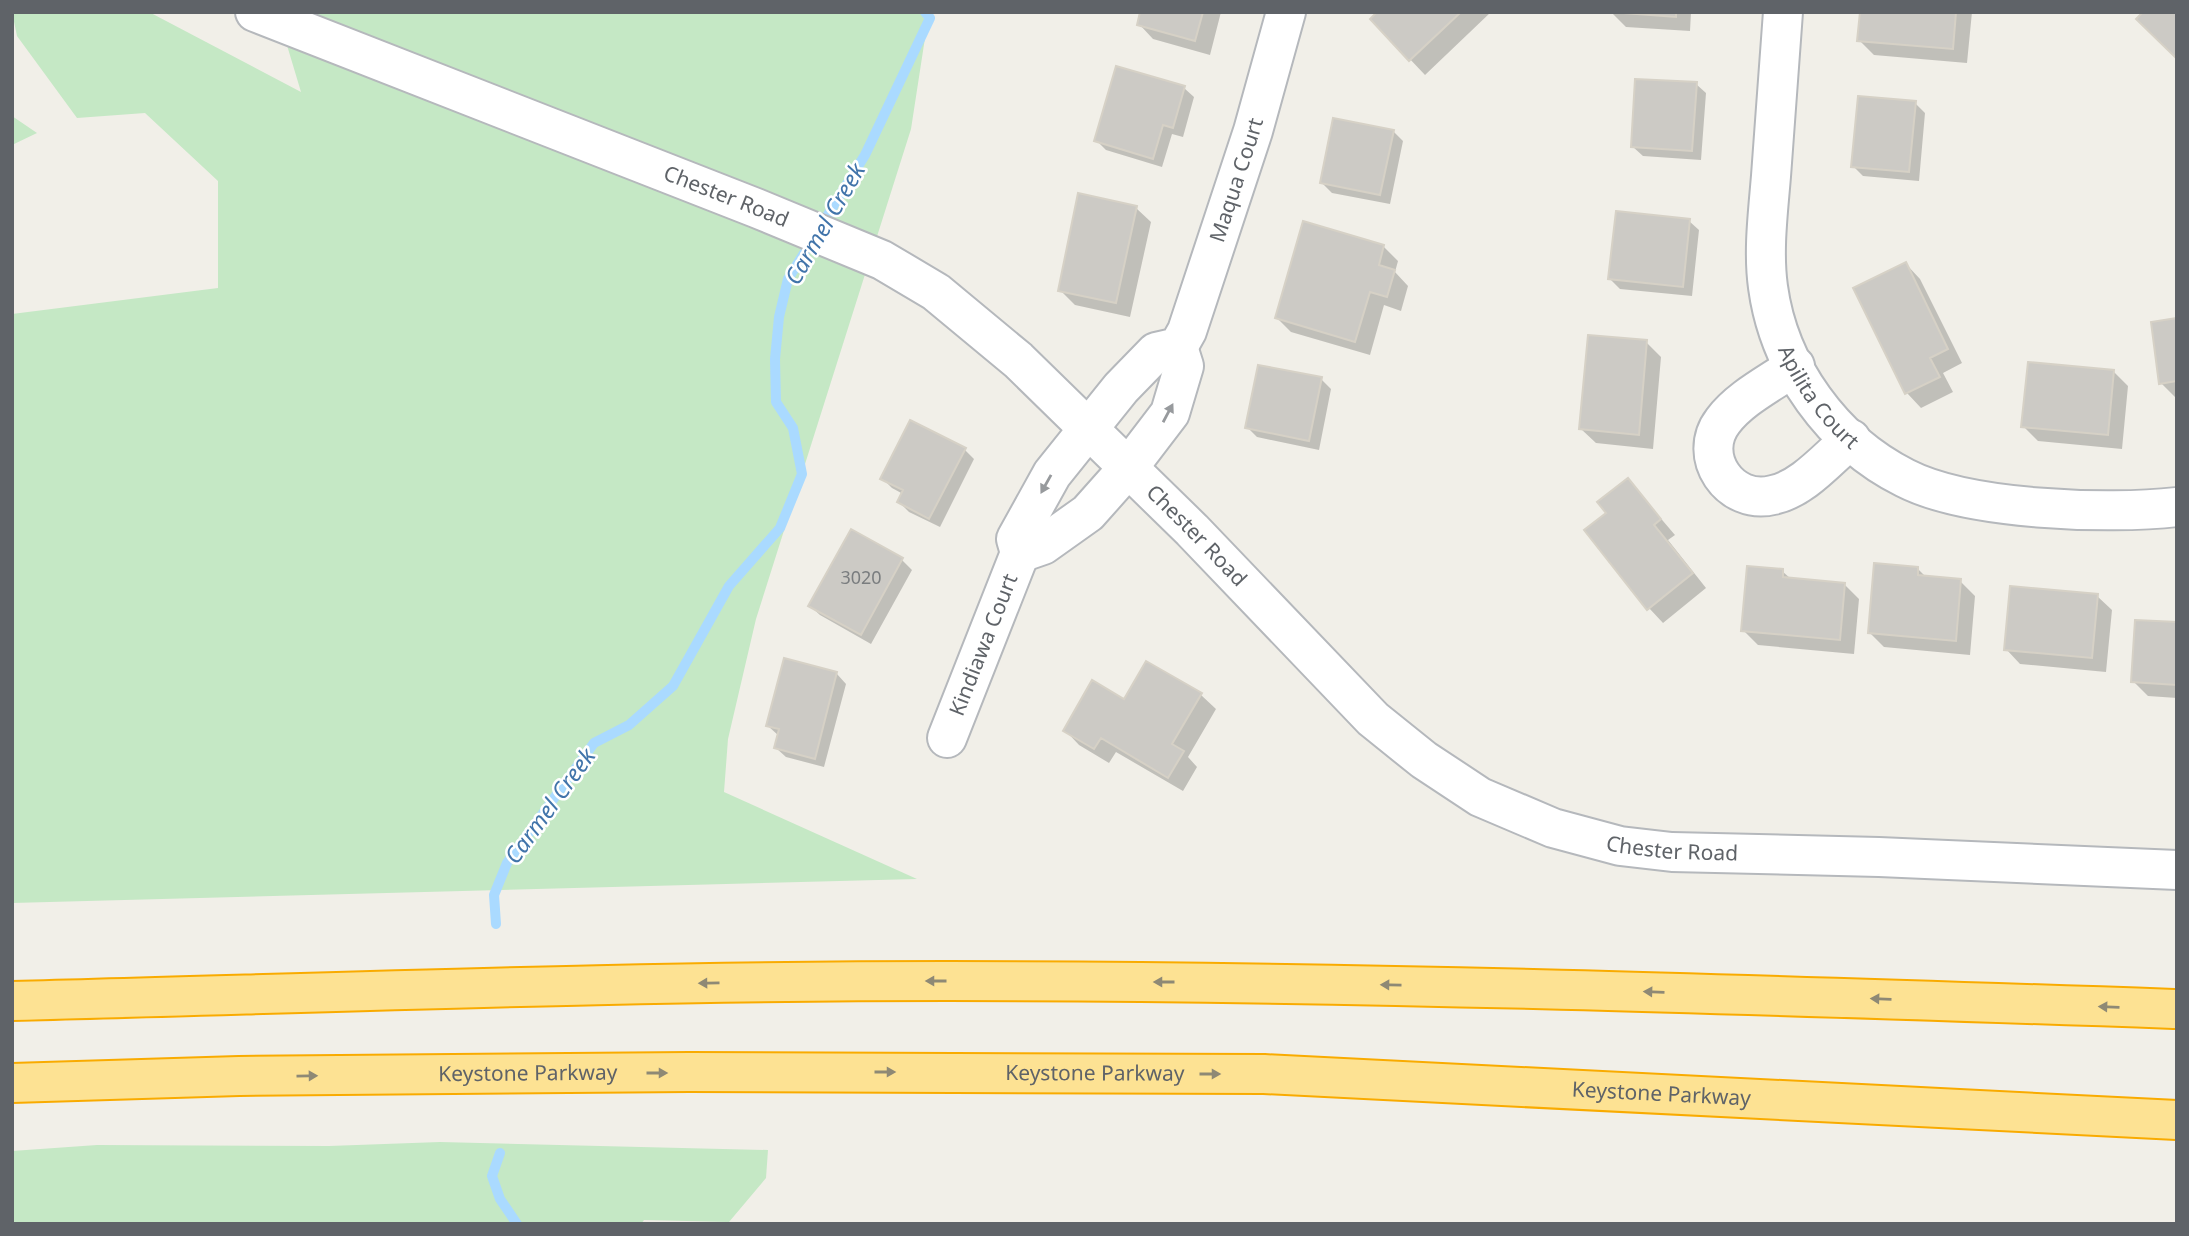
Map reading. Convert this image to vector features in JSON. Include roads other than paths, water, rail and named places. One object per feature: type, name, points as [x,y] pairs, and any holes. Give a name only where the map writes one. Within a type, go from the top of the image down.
[{"type":"highway","points":[[12,980],[244,995]]},
{"type":"highway","points":[[12,1001],[624,984],[945,981],[1487,987],[2177,1009]]},
{"type":"highway","name":"Keystone Parkway","points":[[12,1083],[239,1076],[675,1072],[1264,1074],[2177,1120]]},
{"type":"highway","points":[[12,1095],[239,1076]]},
{"type":"street","name":"Chester Road","points":[[255,12],[756,208],[882,260],[936,292],[1018,360],[1192,530],[1373,719],[1424,760],[1480,797],[1553,828],[1620,846],[1672,852],[1879,857],[2177,870]]},
{"type":"street","name":"Maqua Court","points":[[1128,468],[1170,413],[1184,366],[1178,347],[1187,331],[1253,131],[1286,12]]},
{"type":"street","name":"Apilita Court","points":[[1783,12],[1766,257],[1768,287],[1774,318],[1794,366],[1824,414],[1868,456],[1907,480],[1958,496],[2098,510],[2177,507]]},
{"type":"street","points":[[1088,430],[1121,388],[1156,352],[1178,347]]},
{"type":"street","points":[[1794,366],[1734,408],[1720,424],[1714,440],[1714,458],[1725,480],[1738,493],[1756,498],[1777,495],[1802,481],[1851,439]]},
{"type":"street","name":"Kindiawa Court","points":[[947,738],[1020,554],[1016,539],[1052,474],[1088,430]]},
{"type":"street","name":"Kindiawa Court","points":[[1020,554],[1043,545],[1088,513],[1128,468]]},
{"type":"waterway","name":"Carmel Creek","points":[[496,924],[494,895],[507,863],[594,743],[629,725],[673,686],[729,586],[780,528],[802,474],[793,428],[776,402],[775,359],[779,317],[788,279],[865,155],[930,18],[925,12]]},
{"type":"waterway","name":"Carmel Creek","points":[[500,1153],[492,1176],[500,1199],[517,1224]]}]
